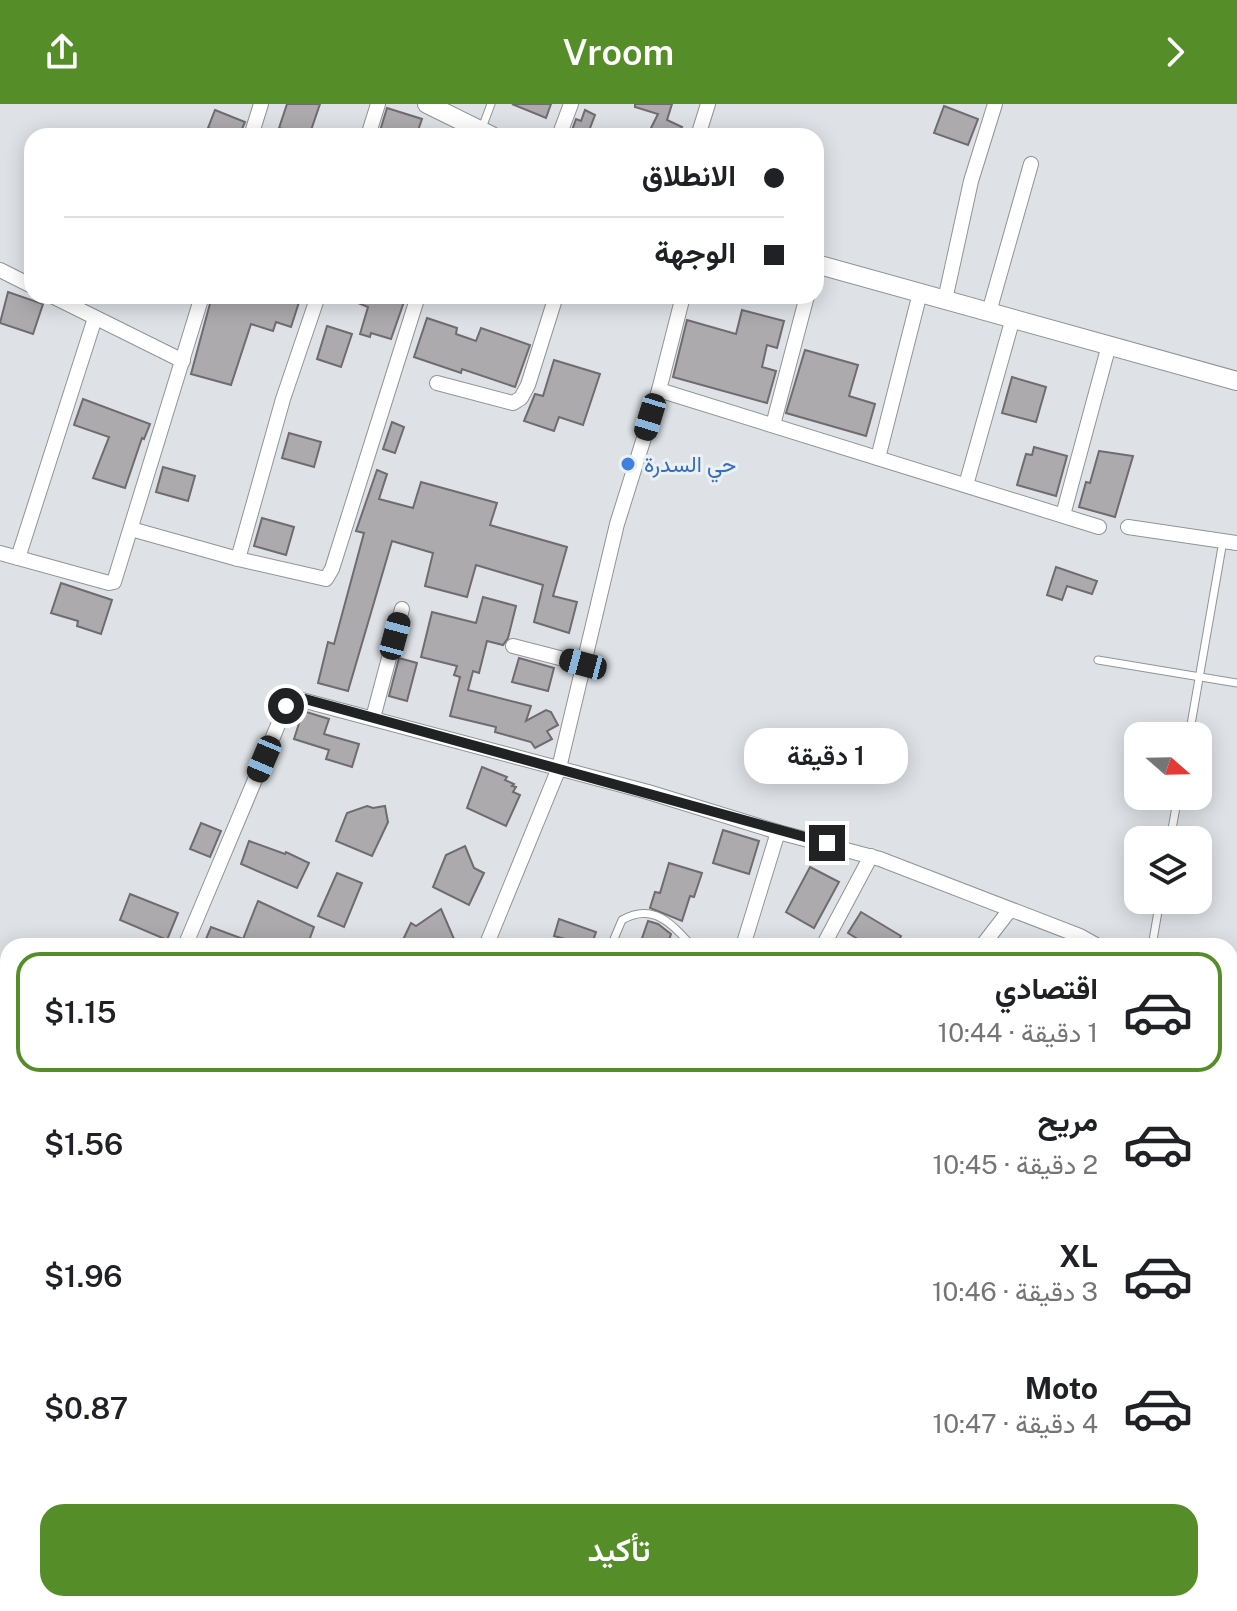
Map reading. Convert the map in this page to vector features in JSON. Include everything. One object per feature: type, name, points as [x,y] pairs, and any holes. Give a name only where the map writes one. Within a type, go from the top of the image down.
[{"type":"street","points":[[254,128],[261,104]]},
{"type":"street","points":[[370,128],[378,104]]},
{"type":"street","points":[[427,104],[470,128]]},
{"type":"street","points":[[562,128],[571,104]]},
{"type":"street","points":[[700,128],[708,104]]},
{"type":"street","points":[[945,300],[971,181],[995,104]]},
{"type":"street","points":[[989,312],[1031,164]]},
{"type":"street","points":[[824,266],[1237,381]]},
{"type":"street","points":[[1,276],[24,283]]},
{"type":"street","points":[[878,458],[920,293]]},
{"type":"street","points":[[68,304],[183,361]]},
{"type":"street","points":[[0,553],[111,583],[117,577],[200,304]]},
{"type":"street","points":[[238,559],[283,399],[315,304]]},
{"type":"street","points":[[131,529],[238,559],[326,579],[332,569],[415,304]]},
{"type":"street","points":[[437,383],[513,403],[521,398],[553,304]]},
{"type":"street","points":[[491,938],[559,768],[617,524],[659,390],[681,304]]},
{"type":"street","points":[[773,425],[805,304]]},
{"type":"street","points":[[18,558],[95,318]]},
{"type":"street","points":[[966,485],[1013,318]]},
{"type":"street","points":[[1063,515],[1109,345]]},
{"type":"street","points":[[659,390],[1099,527]]},
{"type":"street","points":[[1128,527],[1230,542]]},
{"type":"street","points":[[373,718],[402,609]]},
{"type":"street","points":[[513,646],[583,664]]},
{"type":"street","points":[[188,938],[286,706],[292,701],[305,699],[871,856],[1070,938]]},
{"type":"street","points":[[745,938],[778,832]]},
{"type":"street","points":[[827,938],[871,856]]},
{"type":"street","points":[[988,938],[1009,911]]},
{"type":"lane","points":[[481,128],[491,104]]},
{"type":"lane","points":[[1191,722],[1230,542]]},
{"type":"lane","points":[[1098,660],[1237,683]]},
{"type":"lane","points":[[614,938],[622,920],[648,913],[666,919],[684,938]]},
{"type":"lane","points":[[1153,938],[1158,914]]},
{"type":"building","points":[[287,104],[320,104],[312,128],[279,128]]},
{"type":"building","points":[[512,104],[551,104],[546,118]]},
{"type":"building","points":[[635,104],[672,104],[667,120],[682,127],[651,128],[658,114],[635,107]]},
{"type":"building","points":[[944,106],[978,119],[968,145],[934,133]]},
{"type":"building","points":[[387,108],[422,119],[419,128],[381,128]]},
{"type":"building","points":[[215,110],[245,122],[242,128],[208,128]]},
{"type":"building","points":[[585,110],[595,115],[590,128],[573,128],[576,119],[581,121]]},
{"type":"building","points":[[8,292],[24,297],[24,304],[43,304],[33,334],[0,323]]},
{"type":"building","points":[[210,304],[298,304],[291,327],[276,322],[273,331],[251,324],[231,385],[191,374]]},
{"type":"building","points":[[361,304],[403,304],[391,339],[371,333],[370,337],[360,334],[368,307]]},
{"type":"building","points":[[742,310],[784,321],[777,348],[767,345],[762,367],[776,371],[767,403],[673,377],[687,320],[736,334]]},
{"type":"building","points":[[427,318],[457,328],[456,334],[476,341],[481,328],[530,345],[515,387],[414,357]]},
{"type":"building","points":[[327,326],[352,334],[341,367],[317,359]]},
{"type":"building","points":[[805,350],[858,365],[849,396],[875,404],[866,436],[786,413]]},
{"type":"building","points":[[554,360],[600,374],[583,425],[559,417],[554,431],[524,421],[535,394],[543,396]]},
{"type":"building","points":[[1012,377],[1046,387],[1036,422],[1002,413]]},
{"type":"building","points":[[83,399],[150,424],[125,488],[93,478],[109,437],[74,425]]},
{"type":"building","points":[[392,422],[404,427],[395,453],[383,449]]},
{"type":"building","points":[[289,433],[321,442],[314,467],[282,458]]},
{"type":"building","points":[[1034,447],[1067,456],[1056,496],[1017,485],[1026,454],[1032,455]]},
{"type":"building","points":[[1099,451],[1133,456],[1115,517],[1079,507]]},
{"type":"building","points":[[163,467],[195,476],[188,501],[156,492]]},
{"type":"building","points":[[377,470],[387,474],[379,499],[413,508],[421,482],[497,503],[490,525],[567,547],[553,596],[577,602],[569,633],[534,622],[543,585],[476,565],[467,597],[425,586],[433,553],[392,541],[348,691],[318,683],[328,642],[334,644],[364,533],[356,531]]},
{"type":"building","points":[[262,518],[294,527],[286,555],[254,546]]},
{"type":"building","points":[[1056,567],[1097,581],[1092,594],[1067,586],[1062,600],[1047,595]]},
{"type":"building","points":[[61,583],[112,600],[101,634],[77,626],[78,621],[51,613]]},
{"type":"building","points":[[483,597],[516,606],[508,638],[503,645],[487,641],[479,673],[473,671],[468,690],[531,706],[526,721],[546,710],[551,712],[558,725],[547,731],[552,739],[535,748],[531,742],[495,732],[496,727],[450,716],[460,677],[454,675],[457,666],[421,657],[432,612],[476,623]]},
{"type":"building","points":[[399,658],[417,663],[407,701],[389,696]]},
{"type":"building","points":[[519,658],[554,668],[548,691],[512,682]]},
{"type":"building","points":[[303,711],[329,719],[324,734],[359,744],[352,767],[326,759],[329,750],[294,739]]},
{"type":"building","points":[[482,767],[507,777],[505,780],[516,787],[513,792],[520,795],[506,826],[467,808]]},
{"type":"building","points":[[367,806],[385,806],[388,822],[372,856],[336,841],[347,813]]},
{"type":"building","points":[[201,823],[221,831],[210,857],[190,849]]},
{"type":"building","points":[[723,830],[759,841],[749,874],[713,863]]},
{"type":"building","points":[[249,841],[286,852],[309,863],[297,888],[241,864]]},
{"type":"building","points":[[465,846],[474,868],[484,873],[469,905],[433,887],[446,855]]},
{"type":"building","points":[[669,863],[702,873],[682,921],[650,908],[655,892],[660,893]]},
{"type":"building","points":[[810,867],[839,882],[814,928],[786,912]]},
{"type":"building","points":[[337,873],[362,883],[344,927],[318,916]]},
{"type":"building","points":[[130,894],[178,913],[168,938],[120,920]]},
{"type":"building","points":[[258,901],[314,927],[310,938],[243,938]]},
{"type":"building","points":[[441,909],[454,938],[404,938],[411,923],[416,926]]},
{"type":"building","points":[[861,912],[901,936],[856,938],[848,933]]},
{"type":"building","points":[[559,919],[596,932],[594,938],[554,936]]},
{"type":"building","points":[[648,921],[671,934],[670,938],[642,938]]},
{"type":"building","points":[[211,927],[240,938],[206,938]]},
{"type":"place","name":"حي السدرة","points":[[628,464]]},
{"type":"route","points":[[286,706],[292,701],[305,699],[648,792],[778,832],[827,843]]}]
